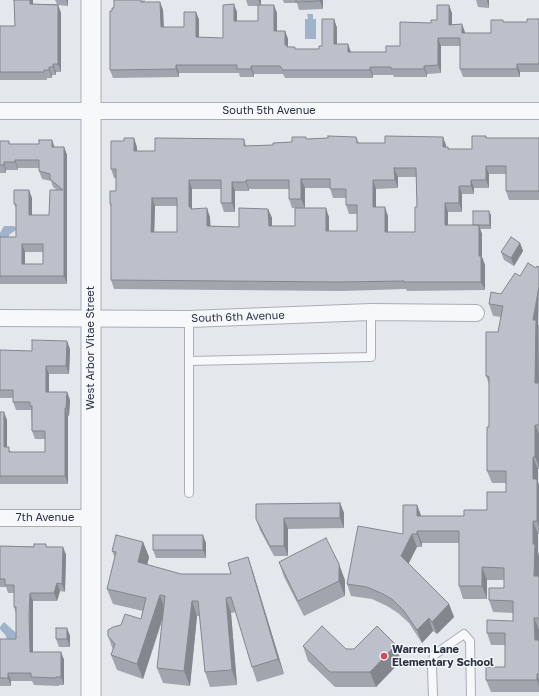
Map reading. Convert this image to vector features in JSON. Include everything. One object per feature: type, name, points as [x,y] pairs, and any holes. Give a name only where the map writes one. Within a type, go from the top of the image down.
[{"type":"street","name":"West Arbor Vitae Street","points":[[91,0],[91,696]]},
{"type":"street","name":"South 5th Avenue","points":[[0,111],[539,111]]},
{"type":"street","name":"South 6th Avenue","points":[[0,318],[190,319],[371,312],[476,313]]},
{"type":"street","name":"7th Avenue","points":[[0,518],[91,518]]},
{"type":"lane","points":[[189,361],[371,357],[371,312]]},
{"type":"lane","points":[[189,493],[190,319]]},
{"type":"lane","points":[[433,696],[432,667],[434,656],[464,634],[470,641],[471,696]]},
{"type":"water","points":[[307,14],[313,14],[313,19],[316,19],[316,39],[305,39],[305,19],[308,19]]},
{"type":"water","points":[[4,226],[14,226],[16,230],[10,234],[7,239],[0,239],[0,233]]},
{"type":"water","points":[[4,622],[16,633],[16,642],[7,643],[6,636],[0,629]]},
{"type":"building","points":[[14,0],[30,0],[30,4],[58,5],[58,64],[53,64],[53,67],[49,67],[49,70],[44,70],[44,72],[0,72],[0,26],[15,26]]},
{"type":"building","points":[[114,0],[160,2],[161,27],[184,27],[184,12],[196,12],[196,37],[223,38],[223,5],[234,4],[234,21],[258,21],[258,5],[274,5],[274,31],[285,31],[285,45],[287,45],[287,47],[295,47],[295,49],[319,49],[319,46],[322,46],[322,19],[334,19],[334,44],[348,44],[348,52],[386,52],[386,46],[400,46],[400,22],[431,23],[431,20],[437,20],[437,5],[449,5],[449,25],[462,24],[462,33],[491,33],[491,20],[503,20],[503,22],[527,22],[527,19],[539,19],[539,64],[517,64],[517,69],[460,69],[460,38],[438,38],[438,65],[424,66],[424,69],[391,69],[391,67],[370,67],[370,70],[283,70],[280,66],[251,66],[251,69],[237,69],[237,65],[176,65],[176,69],[110,70],[110,11],[114,8]]},
{"type":"building","points":[[296,0],[320,0],[320,1],[296,2]]},
{"type":"building","points":[[328,136],[356,137],[357,143],[385,143],[385,136],[443,137],[443,147],[448,147],[448,149],[472,149],[472,136],[486,136],[486,138],[539,138],[539,191],[506,191],[506,166],[486,166],[486,180],[471,180],[471,186],[459,186],[459,203],[445,203],[445,225],[479,225],[481,282],[111,280],[110,191],[116,191],[116,169],[111,169],[111,141],[124,141],[124,138],[134,138],[134,151],[155,151],[155,138],[244,139],[244,146],[273,145],[273,143],[292,142],[292,137],[306,137],[306,139],[328,138]],"holes":[[[394,168],[416,168],[417,207],[415,207],[415,232],[385,232],[385,207],[373,207],[373,180],[395,180]],[[301,179],[330,179],[330,189],[346,189],[346,205],[357,205],[357,231],[326,231],[326,208],[295,208],[295,226],[269,226],[268,209],[239,208],[239,227],[207,226],[207,208],[191,209],[191,207],[189,207],[189,180],[221,180],[221,203],[232,203],[232,182],[246,182],[246,180],[289,180],[289,199],[301,199]],[[152,198],[177,198],[177,232],[151,232]]]},
{"type":"building","points":[[39,140],[52,140],[52,147],[64,147],[64,276],[0,276],[0,237],[16,237],[16,204],[14,204],[14,190],[29,190],[29,215],[49,215],[50,190],[63,190],[50,179],[50,174],[39,171],[39,160],[15,160],[15,162],[4,162],[4,165],[0,165],[0,141],[9,141],[9,144],[39,144]],"holes":[[[22,244],[43,244],[43,264],[22,264]]]},
{"type":"building","points":[[473,211],[489,211],[490,225],[473,225]]},
{"type":"building","points":[[511,237],[520,243],[511,258],[501,252]]},
{"type":"building","points":[[528,263],[536,268],[537,266],[539,267],[539,286],[533,320],[536,320],[535,383],[539,383],[539,425],[535,425],[535,457],[533,457],[533,479],[537,479],[537,521],[533,521],[533,544],[535,544],[534,576],[539,576],[539,618],[534,618],[535,640],[539,640],[539,674],[537,674],[537,680],[486,680],[486,667],[505,667],[505,633],[487,633],[487,620],[513,621],[513,601],[489,600],[489,588],[504,588],[504,568],[482,567],[482,586],[459,586],[459,531],[417,531],[417,534],[412,534],[401,556],[449,604],[432,622],[429,618],[417,630],[404,611],[393,600],[367,587],[347,584],[358,526],[403,534],[403,505],[417,505],[417,516],[464,516],[464,510],[487,510],[487,492],[506,492],[506,471],[487,471],[489,377],[486,376],[486,332],[498,332],[503,306],[489,304],[491,292],[501,294],[515,273],[520,276]]},
{"type":"building","points":[[32,340],[67,341],[66,366],[46,366],[46,392],[67,392],[65,408],[65,476],[0,476],[0,412],[4,412],[4,447],[9,447],[9,452],[45,452],[45,431],[32,431],[32,406],[30,406],[30,402],[13,402],[13,390],[0,390],[0,350],[32,351]]},
{"type":"building","points":[[340,503],[340,518],[284,518],[284,546],[270,546],[256,519],[256,504]]},
{"type":"building","points":[[116,535],[143,542],[138,562],[181,574],[231,574],[228,563],[248,557],[278,659],[252,667],[231,597],[226,598],[232,670],[205,672],[198,601],[192,601],[184,671],[157,668],[165,596],[160,595],[137,664],[111,655],[115,644],[108,636],[108,630],[121,625],[125,614],[141,619],[146,598],[107,589],[116,552],[112,551]]},
{"type":"building","points":[[153,535],[203,535],[203,550],[153,550]]},
{"type":"building","points":[[326,538],[339,564],[339,581],[298,601],[279,562]]},
{"type":"building","points":[[34,544],[46,544],[46,547],[63,547],[62,584],[57,583],[54,593],[30,593],[29,615],[30,652],[61,652],[61,677],[31,677],[31,673],[8,673],[8,678],[0,678],[0,639],[16,639],[16,607],[14,607],[14,585],[5,585],[5,579],[0,579],[0,546],[34,547]]},
{"type":"building","points":[[322,626],[346,649],[354,649],[377,626],[396,645],[370,672],[330,672],[303,646]]},
{"type":"building","points":[[56,628],[67,628],[67,639],[56,639]]},
{"type":"place","name":"Warren Lane Elementary School","points":[[384,656]]}]
